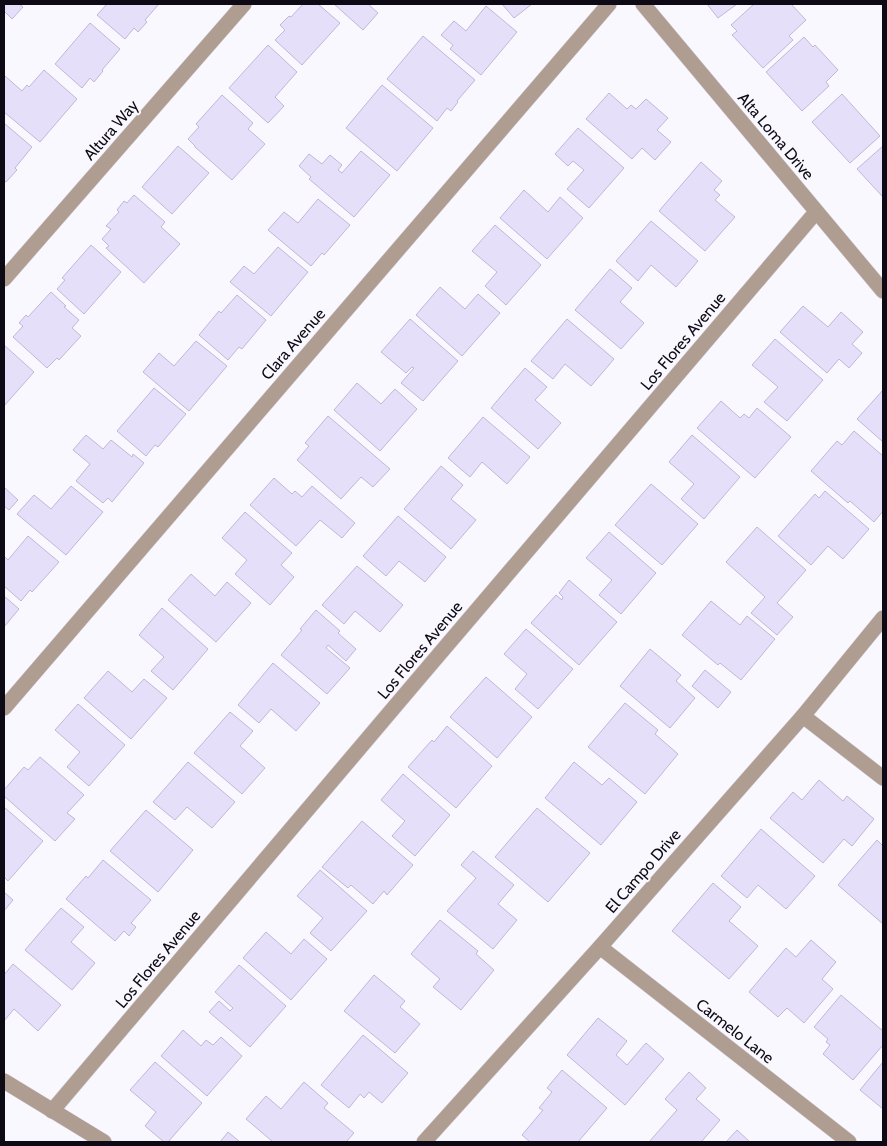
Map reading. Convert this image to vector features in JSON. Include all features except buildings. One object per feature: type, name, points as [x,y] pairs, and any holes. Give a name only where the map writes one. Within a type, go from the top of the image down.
[{"type":"street","name":"Altura Way","points":[[4,279],[244,4]]},
{"type":"street","name":"Clara Avenue","points":[[4,708],[609,4]]},
{"type":"street","name":"Alta Loma Drive","points":[[643,4],[883,291]]},
{"type":"street","name":"Los Flores Avenue","points":[[52,1111],[816,212]]},
{"type":"street","name":"El Campo Drive","points":[[424,1142],[803,716],[883,618]]},
{"type":"street","points":[[803,716],[883,778]]},
{"type":"street","name":"Carmelo Lane","points":[[600,946],[848,1142]]},
{"type":"street","points":[[4,1082],[104,1142]]}]
